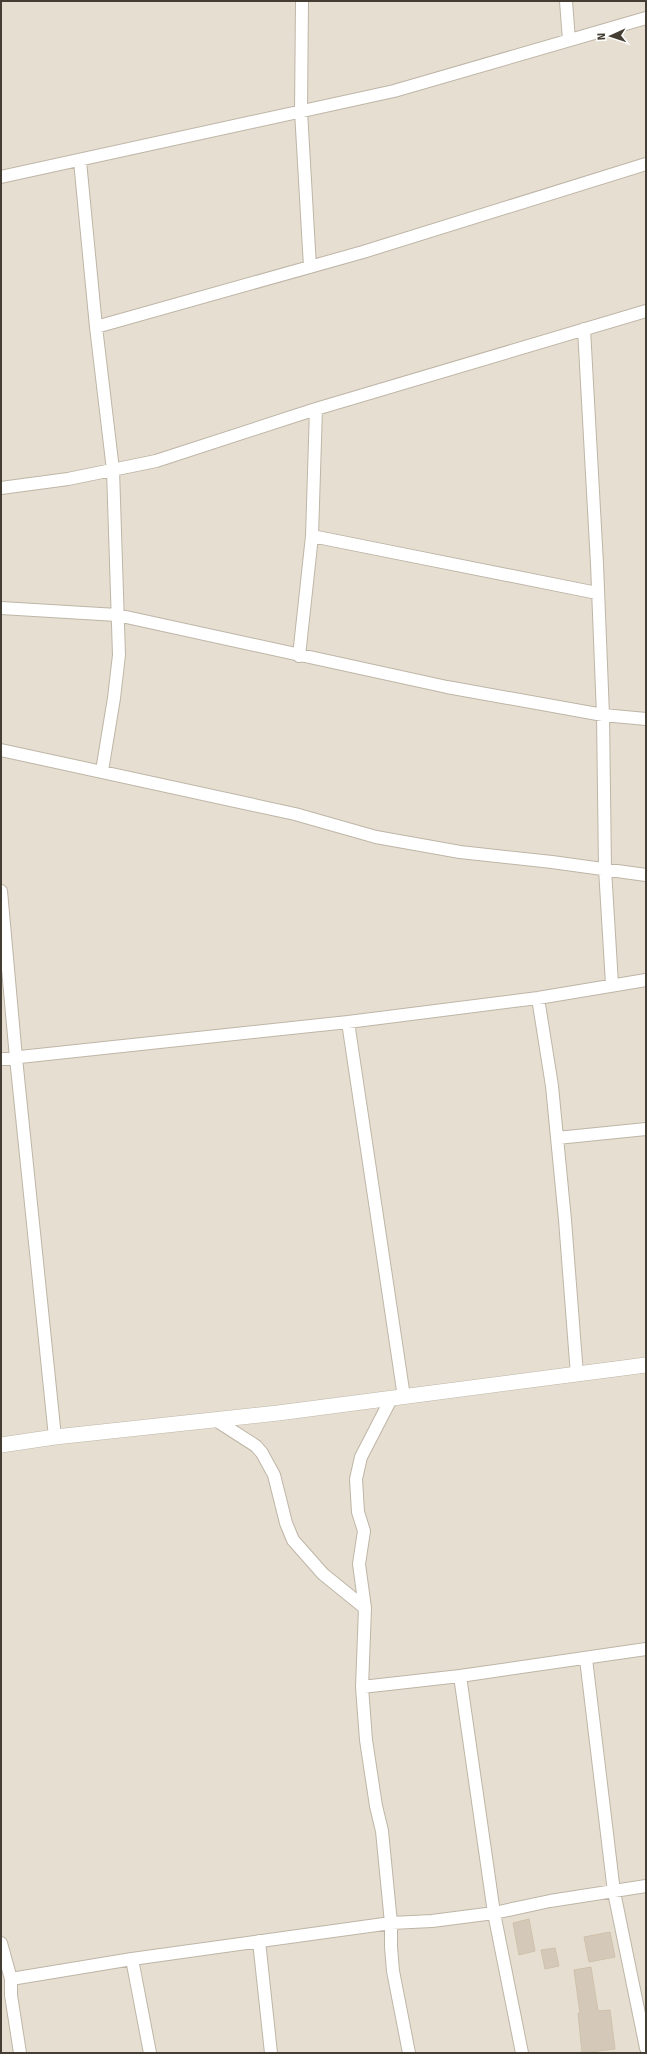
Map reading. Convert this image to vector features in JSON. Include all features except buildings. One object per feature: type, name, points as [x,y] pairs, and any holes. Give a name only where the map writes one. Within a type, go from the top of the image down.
[{"type":"street","points":[[302,1],[301,111],[310,267]]},
{"type":"street","points":[[566,1],[569,40]]},
{"type":"street","points":[[1,177],[80,161],[394,91],[646,18]]},
{"type":"street","points":[[80,161],[96,327],[113,470],[119,655],[102,771]]},
{"type":"street","points":[[96,327],[193,298],[310,267],[646,164]]},
{"type":"street","points":[[1,488],[68,479],[156,461],[316,409],[646,311]]},
{"type":"street","points":[[584,329],[594,492],[603,715],[604,869],[612,984]]},
{"type":"street","points":[[299,656],[312,536],[316,409]]},
{"type":"street","points":[[312,536],[597,593]]},
{"type":"street","points":[[1,608],[117,615],[299,656],[447,687],[603,715],[646,719]]},
{"type":"street","points":[[1,750],[296,814],[376,837],[460,852],[646,875]]},
{"type":"street","points":[[1,891],[16,1058],[55,1438]]},
{"type":"street","points":[[1,1059],[348,1022],[538,998],[612,984],[646,980]]},
{"type":"street","points":[[538,998],[552,1086],[577,1375]]},
{"type":"street","points":[[348,1022],[398,1398],[361,1457],[356,1478],[358,1512],[364,1531],[358,1564],[365,1608],[362,1687],[366,1740],[376,1806],[382,1831],[391,1923],[393,1971],[409,2053]]},
{"type":"street","points":[[557,1138],[646,1129]]},
{"type":"street","points":[[1,1445],[398,1398],[646,1365]]},
{"type":"street","points":[[217,1420],[256,1446],[262,1453],[274,1475],[286,1523],[293,1540],[323,1574],[365,1608]]},
{"type":"street","points":[[362,1687],[460,1676],[586,1659],[646,1649]]},
{"type":"street","points":[[586,1659],[614,1892],[646,2048]]},
{"type":"street","points":[[460,1676],[494,1913],[522,2053]]},
{"type":"street","points":[[11,1979],[132,1959],[259,1941],[391,1923],[432,1921],[494,1913],[550,1901],[646,1886]]},
{"type":"street","points":[[259,1941],[271,2053]]},
{"type":"street","points":[[1,1943],[11,1979],[11,1995],[20,2053]]},
{"type":"street","points":[[132,1959],[150,2053]]},
{"type":"shaded area","points":[[1,1],[646,1],[646,2053],[1,2053]]}]
